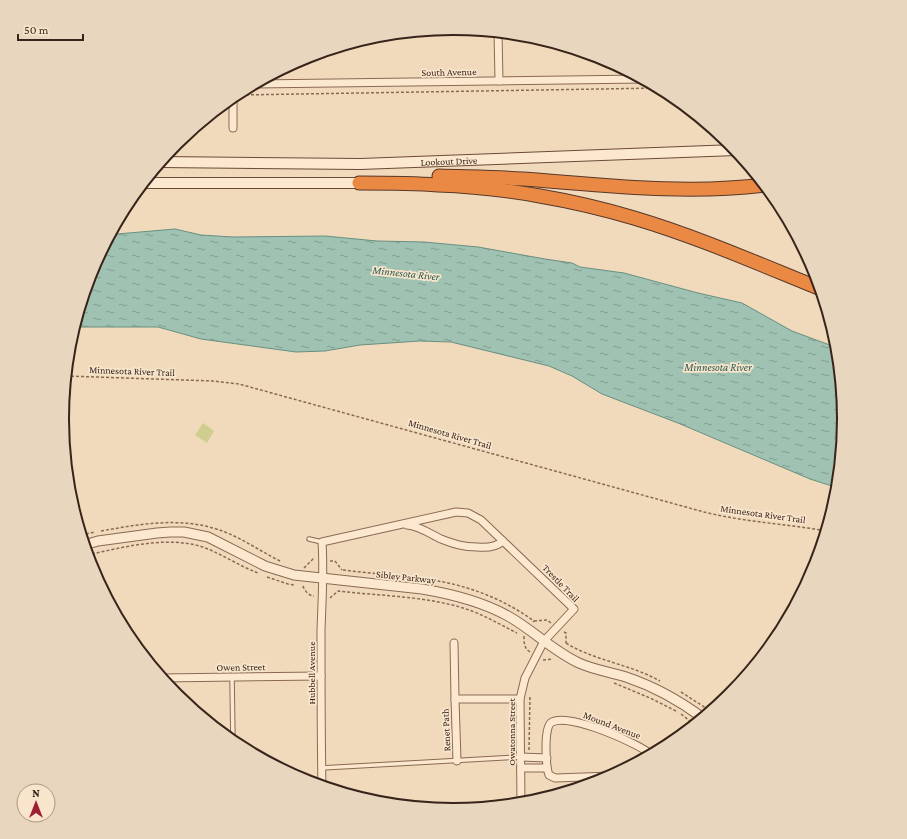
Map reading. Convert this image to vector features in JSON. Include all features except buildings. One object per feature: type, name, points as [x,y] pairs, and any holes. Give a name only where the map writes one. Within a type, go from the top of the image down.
[{"type":"highway","points":[[359,183],[436,176],[522,179],[644,189],[677,190],[743,188],[760,186]]},
{"type":"highway","points":[[359,183],[438,185],[479,188],[558,200],[596,208],[635,218],[672,230],[814,286]]},
{"type":"main road","name":"Lookout Drive","points":[[168,162],[360,164],[727,150]]},
{"type":"main road","points":[[149,184],[359,183]]},
{"type":"street","points":[[498,38],[499,81]]},
{"type":"street","name":"South Avenue","points":[[267,84],[632,79]]},
{"type":"street","points":[[233,128],[234,104]]},
{"type":"street","name":"Trestle Trail","points":[[322,542],[456,512],[468,513],[481,520],[574,609],[544,641]]},
{"type":"street","name":"Trestle Trail","points":[[401,525],[415,526],[440,539],[462,546],[483,548],[498,546],[503,541]]},
{"type":"street","name":"Sibley Parkway","points":[[89,544],[157,533],[184,532],[208,537],[278,571],[294,575],[434,591],[476,601],[509,617],[570,658],[582,664],[646,685],[678,702],[699,716]]},
{"type":"street","name":"Hubbell Avenue","points":[[322,542],[324,560],[322,579],[321,676],[322,781]]},
{"type":"street","name":"Owatonna Street","points":[[521,798],[520,699],[525,678],[544,641]]},
{"type":"street","name":"Renet Path","points":[[454,643],[458,761]]},
{"type":"street","name":"Owen Street","points":[[169,678],[321,676]]},
{"type":"street","name":"Renet Path","points":[[455,699],[520,699]]},
{"type":"street","name":"Mound Avenue","points":[[547,768],[548,725],[552,722],[561,720],[578,722],[625,739],[648,751]]},
{"type":"street","points":[[521,757],[547,758]]},
{"type":"street","points":[[521,768],[547,768],[549,775],[555,778],[597,777]]},
{"type":"lane","points":[[309,538],[322,542]]},
{"type":"lane","points":[[232,677],[233,734]]},
{"type":"lane","points":[[322,768],[521,757]]},
{"type":"path","points":[[247,96],[648,88]]},
{"type":"path","name":"Minnesota River Trail","points":[[71,376],[213,381],[239,384],[704,512],[728,518],[822,530]]},
{"type":"path","points":[[93,554],[125,547],[164,542],[191,544],[261,574]]},
{"type":"path","points":[[267,577],[296,585]]},
{"type":"path","points":[[303,585],[304,590],[312,596],[330,598],[338,591],[402,597],[445,604],[469,610],[494,620],[518,633]]},
{"type":"path","points":[[524,637],[524,645],[526,649],[535,656],[541,660],[553,659]]},
{"type":"path","points":[[613,683],[650,698],[679,713],[691,722]]},
{"type":"path","points":[[529,758],[530,694]]},
{"type":"shaded area","points":[[203,423],[214,431],[207,443],[195,435]]},
{"type":"water","name":"Minnesota River","points":[[175,229],[201,235],[233,237],[325,236],[377,241],[424,242],[478,247],[572,263],[580,267],[624,273],[742,303],[792,331],[831,346],[835,369],[838,420],[835,470],[832,486],[810,479],[678,423],[602,394],[572,376],[549,366],[451,342],[420,341],[360,345],[325,351],[296,352],[201,339],[158,327],[80,327],[98,272],[117,234]]}]
